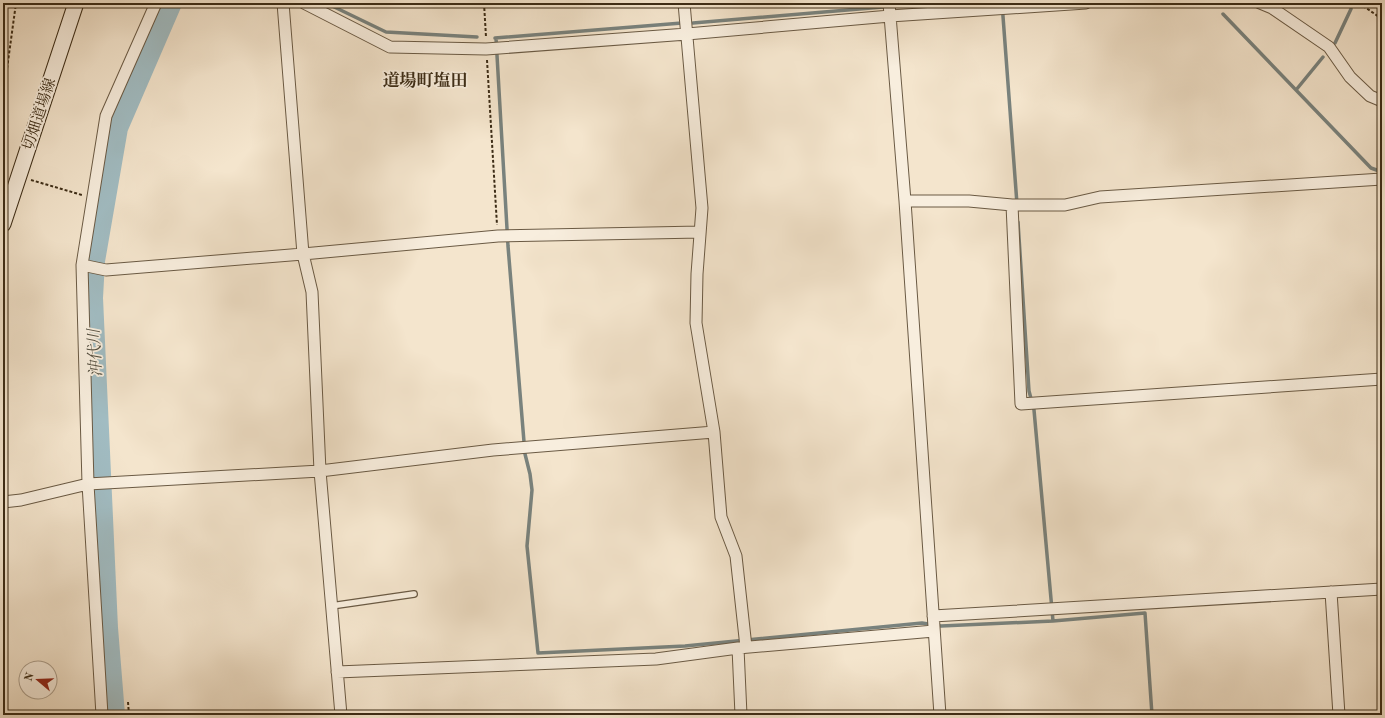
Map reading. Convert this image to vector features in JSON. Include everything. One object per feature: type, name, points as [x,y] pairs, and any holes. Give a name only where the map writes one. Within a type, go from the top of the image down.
[{"type":"main road","name":"切畑道場線","points":[[3,224],[76,3]]},
{"type":"street","points":[[102,715],[88,484],[82,265],[106,116],[156,3]]},
{"type":"street","points":[[283,3],[303,254],[312,292],[320,471],[342,715]]},
{"type":"street","points":[[304,3],[390,47],[486,49],[686,34],[890,16],[1086,3]]},
{"type":"street","points":[[684,3],[702,208],[696,323],[714,432],[720,517],[736,556],[742,647],[741,715]]},
{"type":"street","points":[[889,3],[905,201],[940,715]]},
{"type":"street","points":[[1260,3],[1272,8],[1329,48],[1350,77],[1370,96],[1382,101]]},
{"type":"street","points":[[905,201],[969,201],[1012,205],[1065,205],[1100,198],[1382,178]]},
{"type":"street","points":[[1012,205],[1021,404],[1382,379]]},
{"type":"street","points":[[82,265],[106,270],[498,236],[700,232]]},
{"type":"street","points":[[3,502],[21,500],[88,484],[320,471],[493,450],[714,432]]},
{"type":"street","points":[[933,616],[1382,588]]},
{"type":"street","points":[[1331,592],[1339,715]]},
{"type":"street","points":[[337,672],[656,658],[742,647],[934,631]]},
{"type":"lane","points":[[331,606],[414,594]]},
{"type":"path","points":[[3,98],[16,3]]},
{"type":"path","points":[[484,3],[498,236]]},
{"type":"path","points":[[1359,3],[1382,19]]},
{"type":"path","points":[[18,176],[93,198]]},
{"type":"path","points":[[128,702],[129,715]]},
{"type":"waterway","name":"沖代川","points":[[114,715],[107,628],[92,298],[94,261],[117,128],[171,3]]},
{"type":"waterway","points":[[326,3],[386,32],[477,37]]},
{"type":"waterway","points":[[896,5],[924,3]]},
{"type":"waterway","points":[[1002,3],[1017,204]]},
{"type":"waterway","points":[[693,23],[883,7]]},
{"type":"waterway","points":[[1335,43],[1351,9]]},
{"type":"waterway","points":[[1223,14],[1371,168],[1382,172]]},
{"type":"waterway","points":[[495,38],[682,23]]},
{"type":"waterway","points":[[496,38],[508,246],[525,454],[532,490],[527,546],[538,653],[685,646],[922,623],[941,626],[1053,621],[1145,613],[1152,715]]},
{"type":"waterway","points":[[1296,90],[1323,57]]},
{"type":"waterway","points":[[1018,222],[1029,391],[1034,410],[1053,621]]},
{"type":"district","name":"道場町塩田","points":[[425,80]]}]
